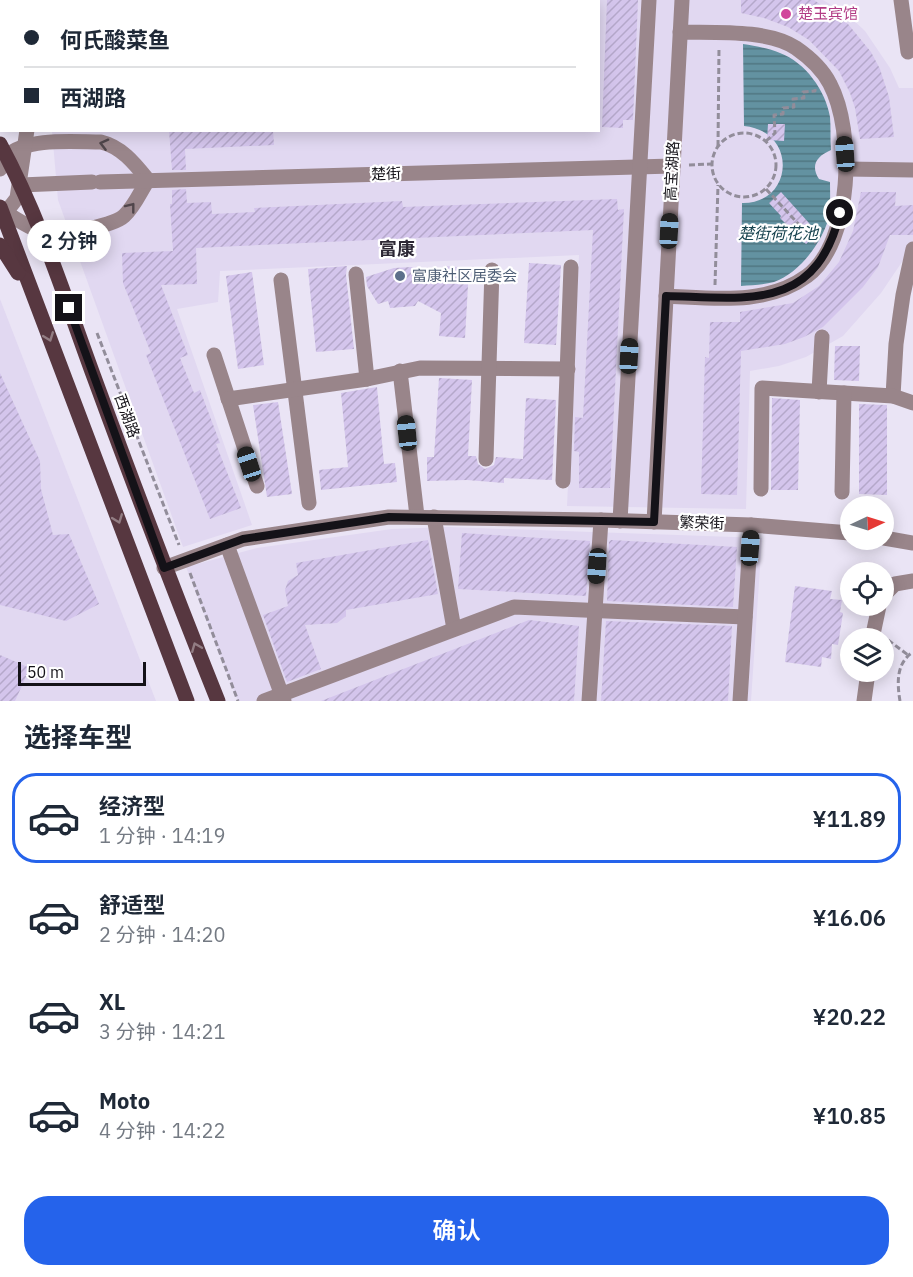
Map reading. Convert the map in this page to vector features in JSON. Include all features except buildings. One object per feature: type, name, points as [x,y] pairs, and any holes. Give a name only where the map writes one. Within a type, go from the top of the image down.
[{"type":"main road","name":"西湖路","points":[[2,156],[21,185],[41,232],[164,568],[218,701]]},
{"type":"main road","points":[[1,209],[187,701]]},
{"type":"main road","points":[[0,246],[40,313]]},
{"type":"street","points":[[620,521],[650,0]]},
{"type":"street","name":"高宝湖路","points":[[654,522],[681,0]]},
{"type":"street","points":[[901,0],[908,51]]},
{"type":"street","points":[[666,296],[741,298],[780,292],[808,275],[829,248],[836,232],[846,169],[840,112],[830,84],[820,69],[795,47],[773,38],[680,32]]},
{"type":"street","points":[[2,156],[28,136]]},
{"type":"street","points":[[1,209],[41,232],[92,229],[110,224],[124,216],[137,200],[148,180],[136,165],[109,144],[101,142],[41,143],[28,136]]},
{"type":"street","points":[[1,209],[14,203],[21,185],[28,136]]},
{"type":"street","name":"楚街","points":[[21,185],[673,166]]},
{"type":"street","points":[[846,169],[913,170]]},
{"type":"street","points":[[893,396],[896,344],[913,249]]},
{"type":"street","points":[[563,481],[571,267]]},
{"type":"street","points":[[486,459],[492,270]]},
{"type":"street","points":[[356,274],[367,379]]},
{"type":"street","points":[[281,280],[309,503]]},
{"type":"street","points":[[819,392],[822,337]]},
{"type":"street","points":[[214,355],[256,486]]},
{"type":"street","points":[[228,399],[367,379],[420,368],[568,369]]},
{"type":"street","points":[[400,371],[417,516]]},
{"type":"street","points":[[761,489],[762,388],[893,396],[913,403]]},
{"type":"street","points":[[842,492],[844,393]]},
{"type":"street","name":"繁荣街","points":[[164,568],[227,545],[266,534],[389,517],[751,525],[840,532]]},
{"type":"street","points":[[434,517],[454,630]]},
{"type":"street","points":[[589,701],[600,520]]},
{"type":"street","points":[[740,701],[751,525]]},
{"type":"street","points":[[894,540],[913,543]]},
{"type":"street","points":[[227,545],[283,698]]},
{"type":"street","points":[[894,585],[913,581]]},
{"type":"street","points":[[264,701],[283,698],[514,607],[745,617]]},
{"type":"street","points":[[864,701],[867,682]]},
{"type":"path","points":[[717,146],[736,133],[758,135],[766,141],[773,150],[776,171],[766,189],[757,195],[736,196],[726,192],[713,175],[711,164],[717,146],[719,33]]},
{"type":"path","points":[[766,141],[775,133],[774,115],[783,114],[783,108],[794,107],[794,99],[804,98],[804,92],[815,91],[815,84]]},
{"type":"path","points":[[673,166],[711,164]]},
{"type":"path","points":[[714,298],[718,184]]},
{"type":"path","points":[[766,189],[818,246]]},
{"type":"path","points":[[96,330],[238,701]]},
{"type":"path","points":[[894,647],[908,655]]},
{"type":"path","points":[[900,701],[898,675],[908,655],[913,652]]},
{"type":"shaded area","points":[[600,0],[823,0],[848,15],[865,31],[890,68],[899,88],[913,88],[913,256],[906,256],[881,293],[843,336],[806,357],[779,366],[750,371],[746,509],[567,506],[579,255],[220,271],[218,302],[177,309],[252,525],[183,547],[58,200],[52,132],[600,132]]},
{"type":"shaded area","points":[[0,299],[156,701],[0,701]]},
{"type":"shaded area","points":[[448,527],[762,538],[751,701],[238,701],[186,567],[257,548],[392,529]]},
{"type":"water","name":"楚街荷花池","points":[[743,44],[780,53],[806,70],[819,88],[828,107],[831,150],[822,155],[815,165],[819,179],[830,182],[830,211],[820,239],[800,265],[783,278],[770,283],[741,286],[742,203],[759,200],[772,192],[780,180],[783,167],[781,153],[774,140],[762,131],[744,126]]},
{"type":"place","name":"楚玉宾馆","points":[[786,14]]},
{"type":"place","name":"富康社区居委会","points":[[400,276]]},
{"type":"district","name":"富康","points":[[397,249]]},
{"type":"route","points":[[69,308],[164,568],[243,539],[389,517],[654,522],[666,296],[741,298],[780,292],[808,275],[820,262],[836,232],[840,213]]}]
